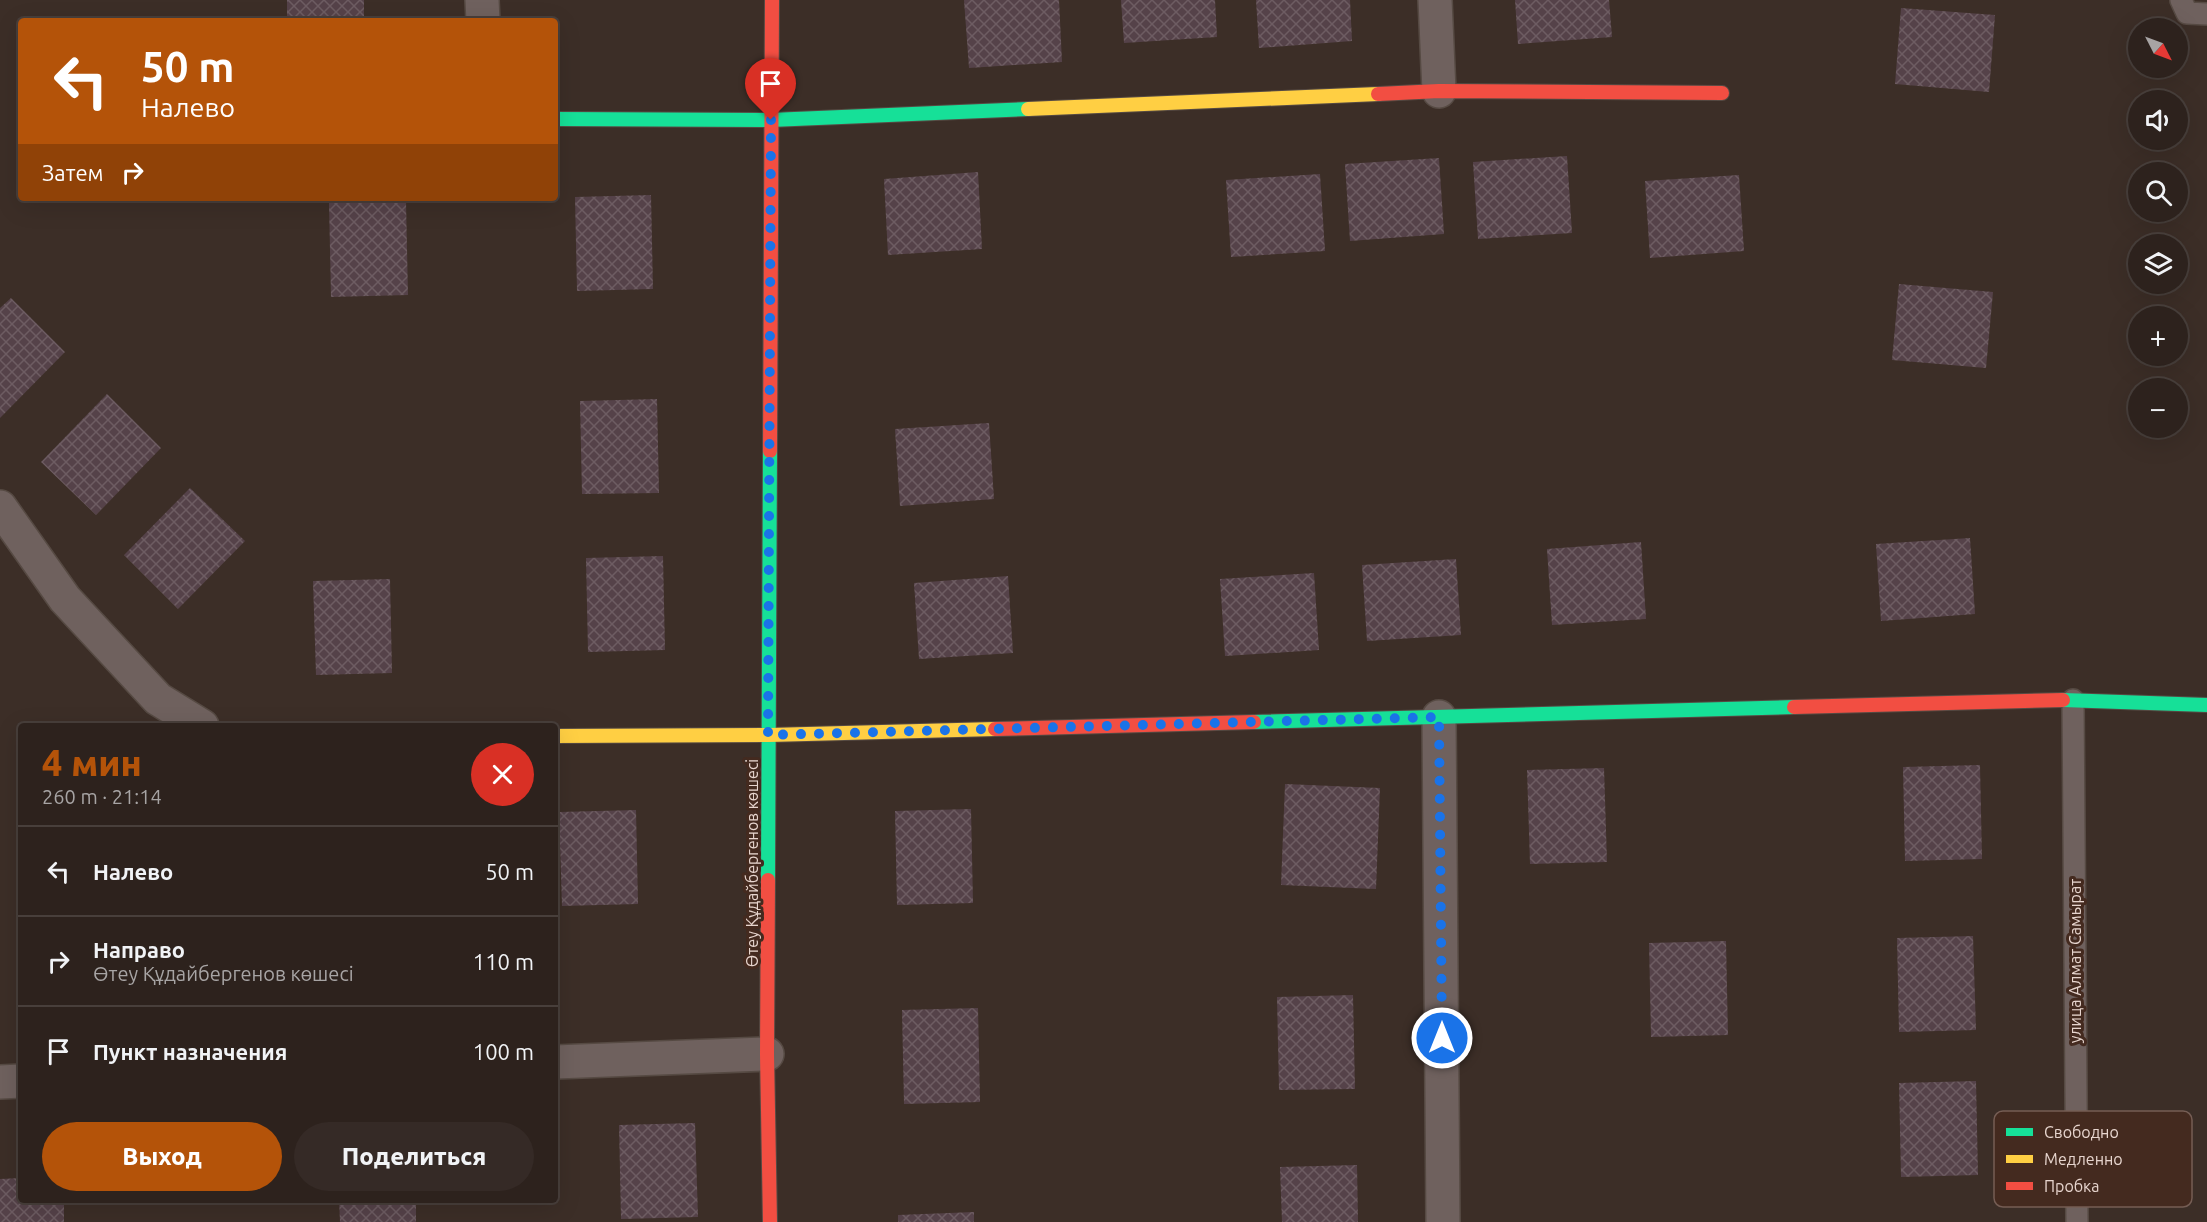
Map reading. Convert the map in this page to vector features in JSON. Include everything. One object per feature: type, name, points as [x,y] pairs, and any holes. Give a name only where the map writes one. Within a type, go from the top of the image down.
[{"type":"street","points":[[482,0],[483,18]]},
{"type":"street","name":"Өтеу Құдайбергенов көшесі","points":[[770,1222],[767,1054],[772,0]]},
{"type":"street","points":[[1435,0],[1439,91]]},
{"type":"street","points":[[558,119],[771,120],[1439,91],[1722,93]]},
{"type":"street","points":[[0,507],[64,598],[158,699],[197,723]]},
{"type":"street","points":[[558,736],[768,735],[2073,700],[2207,705]]},
{"type":"street","points":[[1439,717],[1443,1222]]},
{"type":"street","points":[[558,1062],[767,1054]]},
{"type":"street","points":[[0,1082],[18,1081]]},
{"type":"lane","points":[[2181,0],[2187,14],[2207,14]]},
{"type":"lane","name":"улица Алмат Самырат","points":[[2073,700],[2076,1111]]},
{"type":"lane","name":"улица Алмат Самырат","points":[[2077,1207],[2077,1222]]},
{"type":"building","points":[[287,0],[364,0],[364,18],[287,18]]},
{"type":"building","points":[[964,0],[1059,0],[1062,62],[969,68]]},
{"type":"building","points":[[1121,0],[1215,0],[1217,37],[1124,43]]},
{"type":"building","points":[[1256,0],[1350,0],[1352,41],[1259,48]]},
{"type":"building","points":[[1515,0],[1609,0],[1612,37],[1518,44]]},
{"type":"building","points":[[1901,8],[1995,15],[1989,92],[1895,84]]},
{"type":"building","points":[[1567,156],[1572,233],[1478,239],[1473,162]]},
{"type":"building","points":[[1439,158],[1444,234],[1350,241],[1345,164]]},
{"type":"building","points":[[978,172],[982,249],[888,255],[884,179]]},
{"type":"building","points":[[1320,174],[1325,251],[1231,257],[1226,180]]},
{"type":"building","points":[[1739,175],[1744,251],[1650,258],[1645,181]]},
{"type":"building","points":[[651,195],[653,289],[577,291],[575,197]]},
{"type":"building","points":[[406,201],[408,295],[331,297],[329,203]]},
{"type":"building","points":[[1899,284],[1993,292],[1986,368],[1892,360]]},
{"type":"building","points":[[11,298],[65,352],[0,418],[0,308]]},
{"type":"building","points":[[107,394],[161,448],[96,515],[41,462]]},
{"type":"building","points":[[657,399],[659,493],[582,494],[580,401]]},
{"type":"building","points":[[989,423],[994,499],[900,506],[895,429]]},
{"type":"building","points":[[190,488],[245,541],[178,609],[124,555]]},
{"type":"building","points":[[1970,538],[1975,614],[1881,621],[1876,544]]},
{"type":"building","points":[[1641,542],[1646,619],[1552,625],[1547,549]]},
{"type":"building","points":[[663,556],[665,650],[588,652],[586,558]]},
{"type":"building","points":[[1456,559],[1461,635],[1367,641],[1362,565]]},
{"type":"building","points":[[1314,573],[1319,650],[1225,656],[1220,579]]},
{"type":"building","points":[[1008,576],[1013,653],[919,659],[914,583]]},
{"type":"building","points":[[390,579],[392,673],[316,675],[313,581]]},
{"type":"building","points":[[1980,765],[1982,859],[1905,861],[1903,767]]},
{"type":"building","points":[[1604,768],[1607,862],[1530,864],[1527,770]]},
{"type":"building","points":[[1285,784],[1380,788],[1376,889],[1281,885]]},
{"type":"building","points":[[971,809],[973,903],[897,905],[895,811]]},
{"type":"building","points":[[636,810],[638,904],[562,906],[559,812]]},
{"type":"building","points":[[1973,936],[1976,1030],[1899,1032],[1897,938]]},
{"type":"building","points":[[1726,941],[1728,1035],[1651,1037],[1649,943]]},
{"type":"building","points":[[1353,995],[1355,1089],[1279,1090],[1277,997]]},
{"type":"building","points":[[978,1008],[980,1102],[904,1104],[902,1010]]},
{"type":"building","points":[[1976,1081],[1978,1175],[1901,1177],[1899,1083]]},
{"type":"building","points":[[695,1123],[698,1217],[621,1219],[619,1125]]},
{"type":"building","points":[[1357,1165],[1358,1222],[1282,1222],[1280,1167]]},
{"type":"building","points":[[18,1178],[18,1203],[64,1203],[64,1222],[0,1222],[0,1179]]},
{"type":"building","points":[[339,1203],[416,1203],[416,1222],[340,1222]]},
{"type":"building","points":[[974,1212],[974,1222],[898,1222],[898,1215]]},
{"type":"traffic: fast","points":[[558,119],[771,120],[1028,109]]},
{"type":"traffic: fast","points":[[768,880],[770,451]]},
{"type":"traffic: fast","points":[[2063,700],[2207,705]]},
{"type":"traffic: fast","points":[[1254,722],[1794,707]]},
{"type":"traffic: slow","points":[[1028,109],[1378,94]]},
{"type":"traffic: slow","points":[[558,736],[769,735],[995,729]]},
{"type":"traffic: jam","points":[[770,451],[772,0]]},
{"type":"traffic: jam","points":[[1378,94],[1439,91],[1722,93]]},
{"type":"traffic: jam","points":[[1794,707],[2063,700]]},
{"type":"traffic: jam","points":[[995,729],[1254,722]]},
{"type":"traffic: jam","points":[[768,880],[767,1054],[770,1222]]},
{"type":"route","points":[[771,120],[768,735],[1439,717],[1442,1038]]}]
